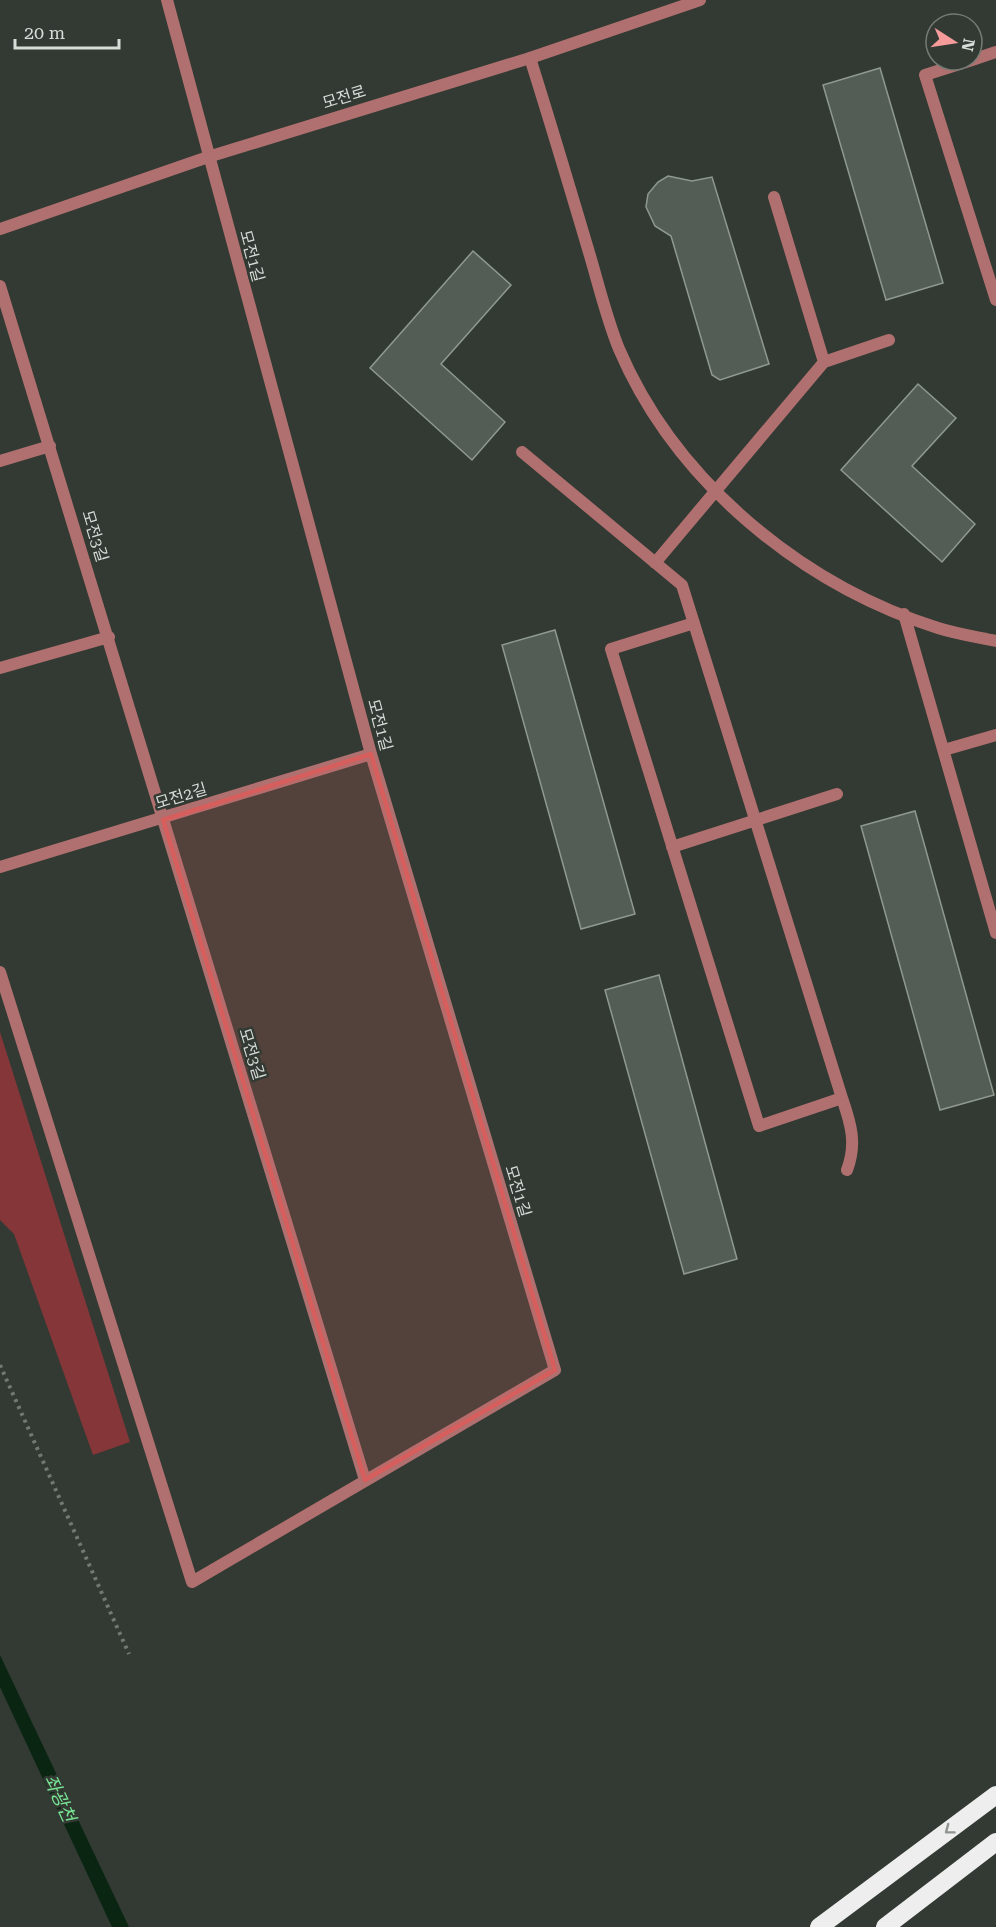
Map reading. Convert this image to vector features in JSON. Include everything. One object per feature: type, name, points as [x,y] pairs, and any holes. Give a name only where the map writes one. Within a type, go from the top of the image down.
[{"type":"highway","points":[[819,1927],[996,1795]]},
{"type":"highway","points":[[885,1927],[996,1842]]},
{"type":"street","name":"모전1길","points":[[0,972],[192,1582],[555,1370],[371,754],[167,0]]},
{"type":"street","name":"모전로","points":[[0,229],[208,157],[530,58],[700,0]]},
{"type":"street","points":[[530,58],[619,348],[645,400],[694,467],[736,512],[798,560],[866,599],[939,628],[996,641]]},
{"type":"street","points":[[934,72],[925,75],[996,300]]},
{"type":"street","points":[[774,197],[824,362]]},
{"type":"street","name":"모전3길","points":[[0,286],[365,1480]]},
{"type":"street","points":[[655,563],[824,362],[889,340]]},
{"type":"street","points":[[0,462],[50,446]]},
{"type":"street","points":[[522,452],[682,585],[852,1127],[853,1154],[847,1170]]},
{"type":"street","points":[[904,614],[996,933]]},
{"type":"street","points":[[694,623],[611,649],[759,1126],[842,1098]]},
{"type":"street","points":[[0,668],[109,637]]},
{"type":"street","points":[[944,750],[996,735]]},
{"type":"street","name":"모전2길","points":[[0,867],[163,820],[371,754]]},
{"type":"street","points":[[672,846],[837,794]]},
{"type":"path","points":[[0,1365],[129,1654]]},
{"type":"highlighted area","points":[[371,754],[555,1370],[365,1480],[163,820]]},
{"type":"shaded area","points":[[0,1032],[130,1442],[93,1455],[14,1234],[0,1220]]},
{"type":"water","name":"좌광천","points":[[0,1655],[129,1927],[112,1927],[0,1687]]},
{"type":"building","points":[[880,68],[943,283],[886,300],[823,85]]},
{"type":"building","points":[[668,176],[692,181],[712,177],[769,364],[720,380],[712,375],[671,236],[655,226],[646,207],[648,194],[658,182]]},
{"type":"building","points":[[473,251],[511,285],[441,364],[505,422],[472,460],[370,368]]},
{"type":"building","points":[[918,384],[956,418],[912,466],[975,524],[942,562],[841,470]]},
{"type":"building","points":[[555,630],[635,914],[581,929],[502,645]]},
{"type":"building","points":[[915,811],[994,1095],[940,1110],[861,826]]},
{"type":"building","points":[[659,975],[737,1259],[684,1274],[605,990]]}]
